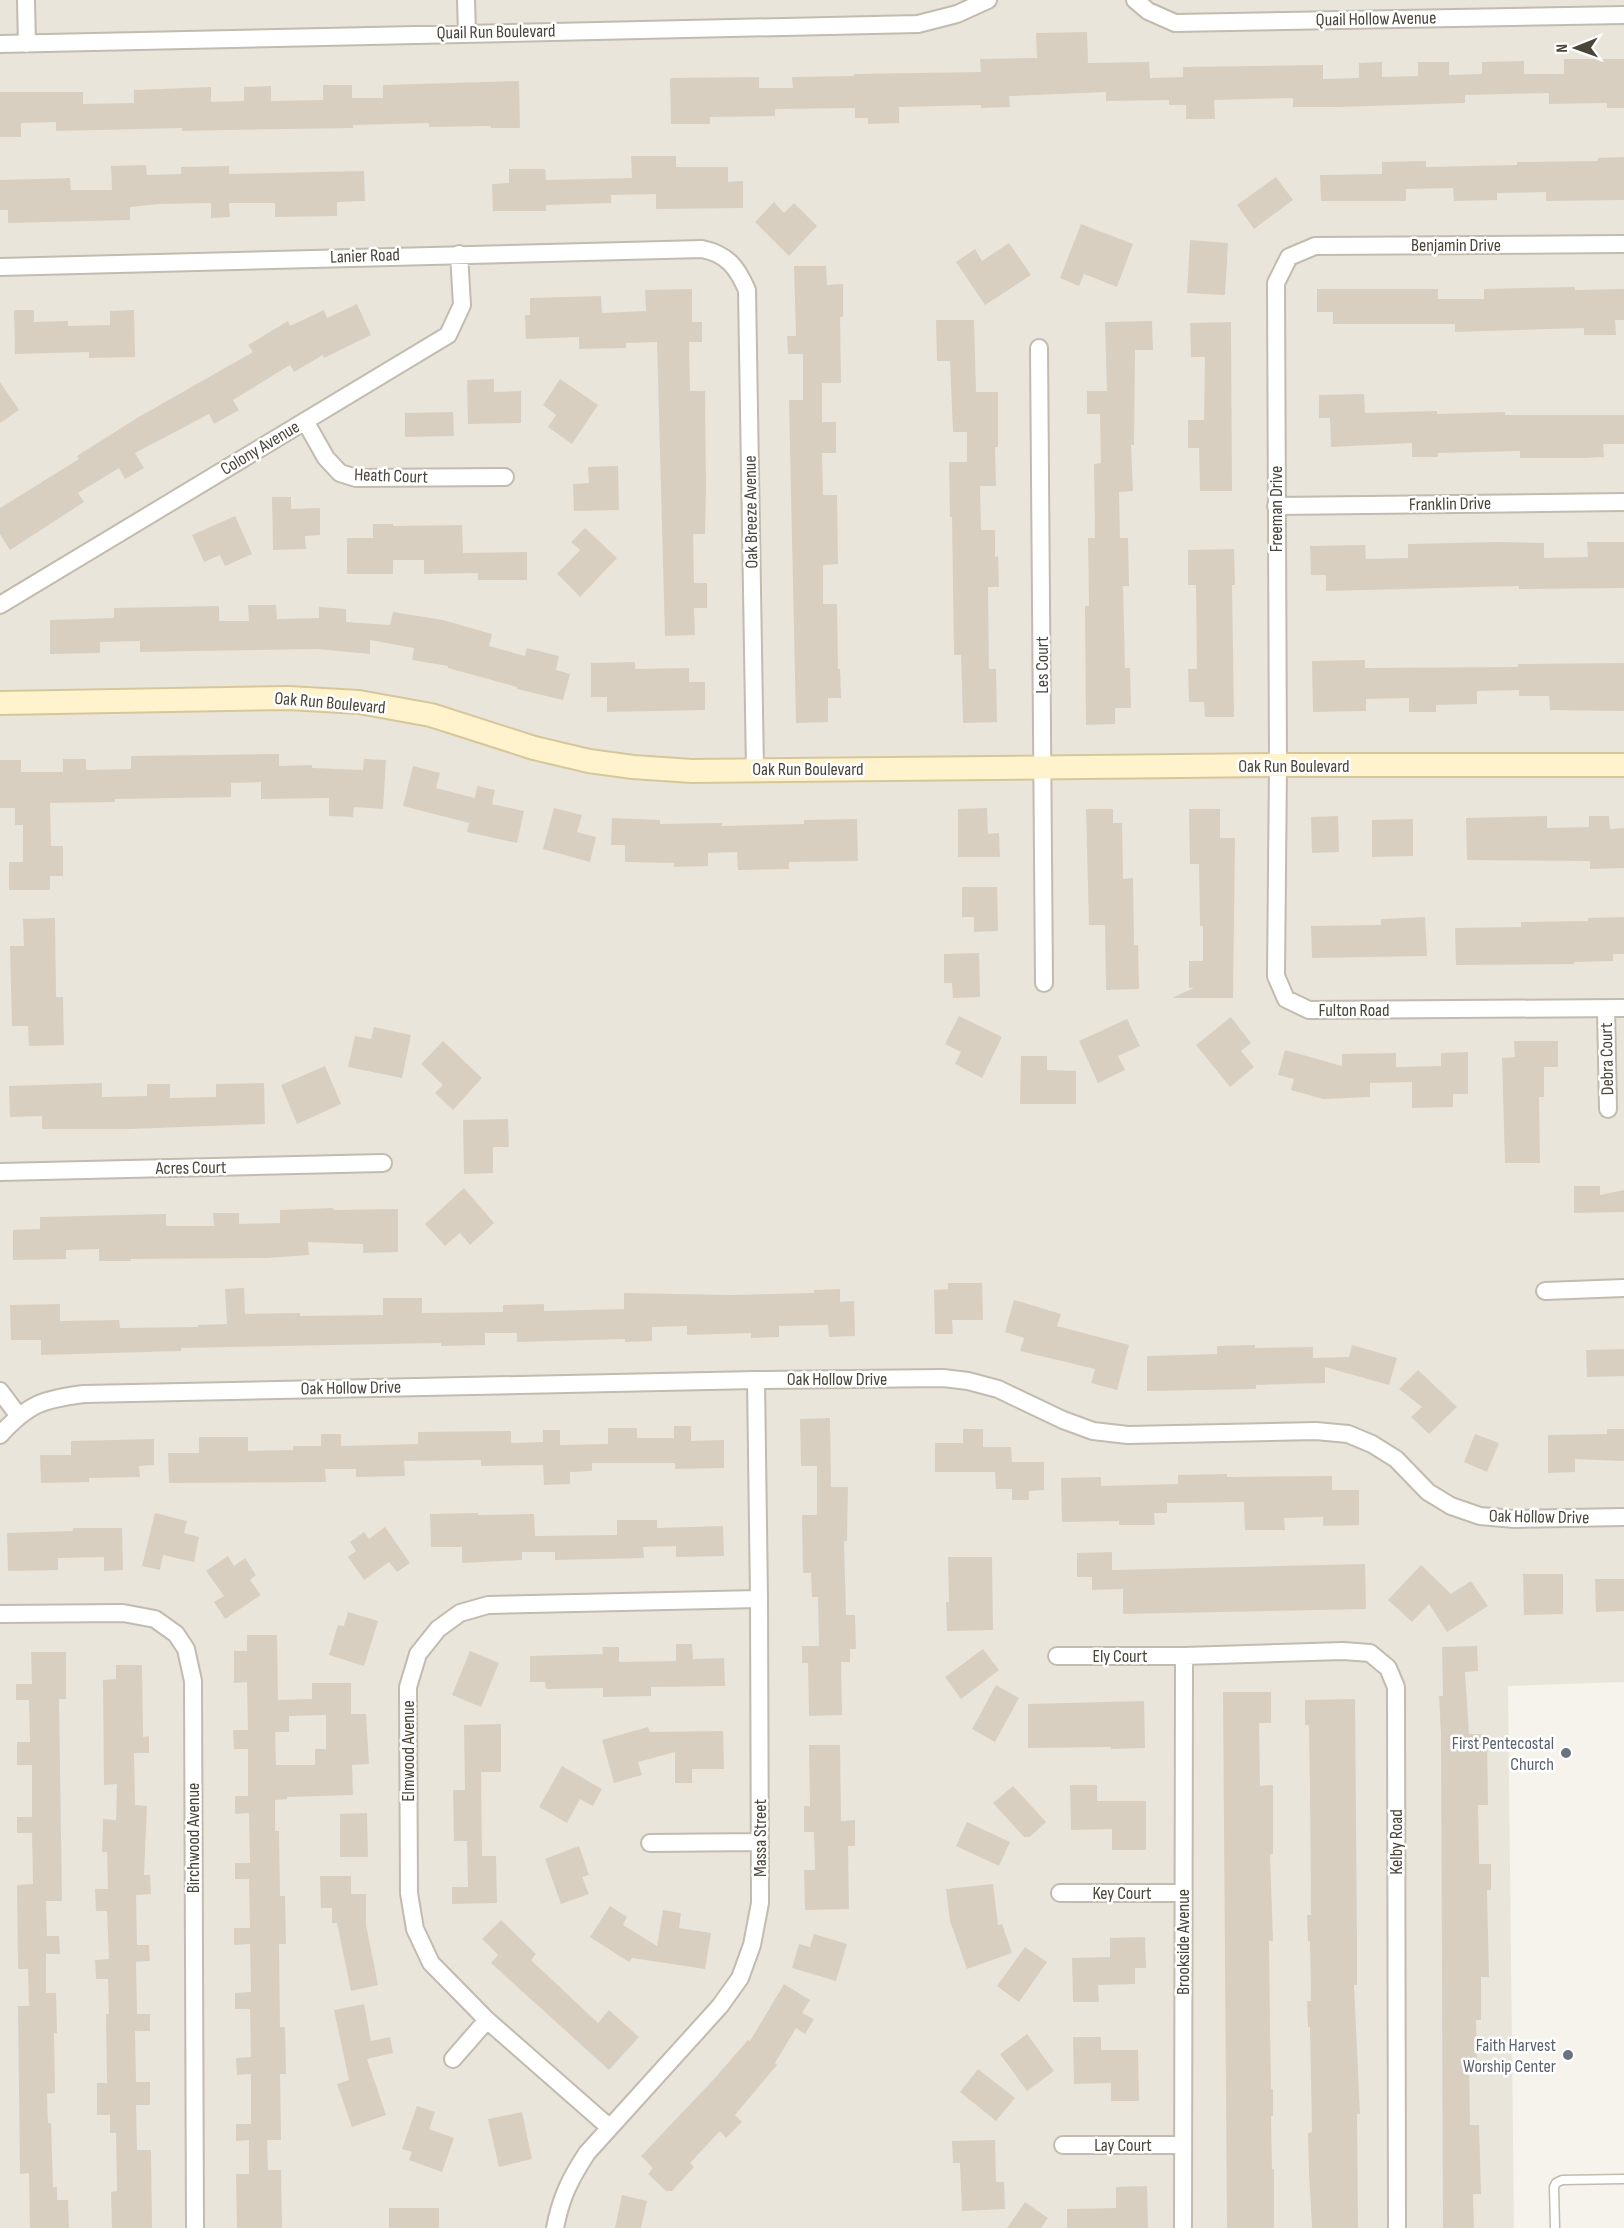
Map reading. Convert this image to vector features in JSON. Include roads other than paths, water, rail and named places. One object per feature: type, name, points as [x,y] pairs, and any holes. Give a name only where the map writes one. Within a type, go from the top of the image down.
[{"type":"street","points":[[26,0],[27,44]]},
{"type":"street","points":[[466,0],[467,32]]},
{"type":"street","name":"Quail Run Boulevard","points":[[0,44],[467,32],[918,24],[957,14],[988,0]]},
{"type":"street","name":"Quail Hollow Avenue","points":[[1135,0],[1148,11],[1175,23],[1624,15]]},
{"type":"street","name":"Benjamin Drive","points":[[1289,257],[1316,246],[1624,244]]},
{"type":"street","name":"Lanier Road","points":[[0,267],[702,249],[716,252],[728,260]]},
{"type":"street","name":"Colony Avenue","points":[[0,605],[448,335],[462,305],[459,254]]},
{"type":"street","name":"Freeman Drive","points":[[1278,765],[1276,283],[1289,257]]},
{"type":"street","name":"Oak Breeze Avenue","points":[[728,260],[740,273],[747,290],[755,770]]},
{"type":"street","name":"Les Court","points":[[1039,348],[1044,983]]},
{"type":"street","name":"Heath Court","points":[[304,421],[326,458],[340,473],[356,478],[506,477]]},
{"type":"street","name":"Franklin Drive","points":[[1276,506],[1624,502]]},
{"type":"street","name":"Oak Run Boulevard","points":[[0,703],[288,698],[359,702],[432,715],[534,748],[589,761],[692,771],[1278,765],[1624,765]]},
{"type":"street","name":"Fulton Road","points":[[1278,765],[1276,975],[1286,999],[1308,1010],[1624,1008]]},
{"type":"street","name":"Debra Court","points":[[1606,1009],[1608,1109]]},
{"type":"street","name":"Acres Court","points":[[0,1172],[383,1163]]},
{"type":"street","points":[[1545,1290],[1624,1288]]},
{"type":"street","name":"Oak Hollow Drive","points":[[18,1415],[51,1398],[84,1394],[943,1378],[968,1381],[998,1389],[1063,1420],[1093,1431],[1128,1435],[1316,1431],[1348,1434],[1372,1444],[1396,1459],[1428,1492],[1451,1506],[1480,1516],[1514,1519],[1624,1517]]},
{"type":"street","name":"Massa Street","points":[[555,2228],[559,2204],[572,2175],[587,2153],[720,2006],[740,1978],[752,1946],[760,1903],[756,1380]]},
{"type":"street","points":[[0,1391],[18,1415],[0,1435]]},
{"type":"street","name":"Elmwood Avenue","points":[[609,2127],[487,2020],[431,1963],[415,1929],[409,1893],[408,1688],[418,1654],[438,1629],[460,1614],[488,1605],[759,1599]]},
{"type":"street","name":"Birchwood Avenue","points":[[0,1614],[123,1613],[155,1618],[176,1634],[186,1649],[193,1681],[195,2228]]},
{"type":"street","name":"Kelby Road","points":[[1184,1656],[1343,1651],[1370,1653],[1388,1668],[1396,1687],[1396,2228]]},
{"type":"street","name":"Ely Court","points":[[1057,1656],[1184,1656]]},
{"type":"street","name":"Brookside Avenue","points":[[1183,2228],[1184,1656]]},
{"type":"street","points":[[650,1843],[760,1842]]},
{"type":"street","name":"Key Court","points":[[1060,1893],[1184,1893]]},
{"type":"street","points":[[453,2059],[487,2020]]},
{"type":"street","name":"Lay Court","points":[[1063,2145],[1182,2145]]},
{"type":"lane","points":[[1555,2228],[1554,2187],[1556,2183],[1562,2180],[1624,2179]]},
{"type":"place","name":"First Pentecostal Church","points":[[1566,1753]]},
{"type":"place","name":"Faith Harvest Worship Center","points":[[1568,2055]]}]
